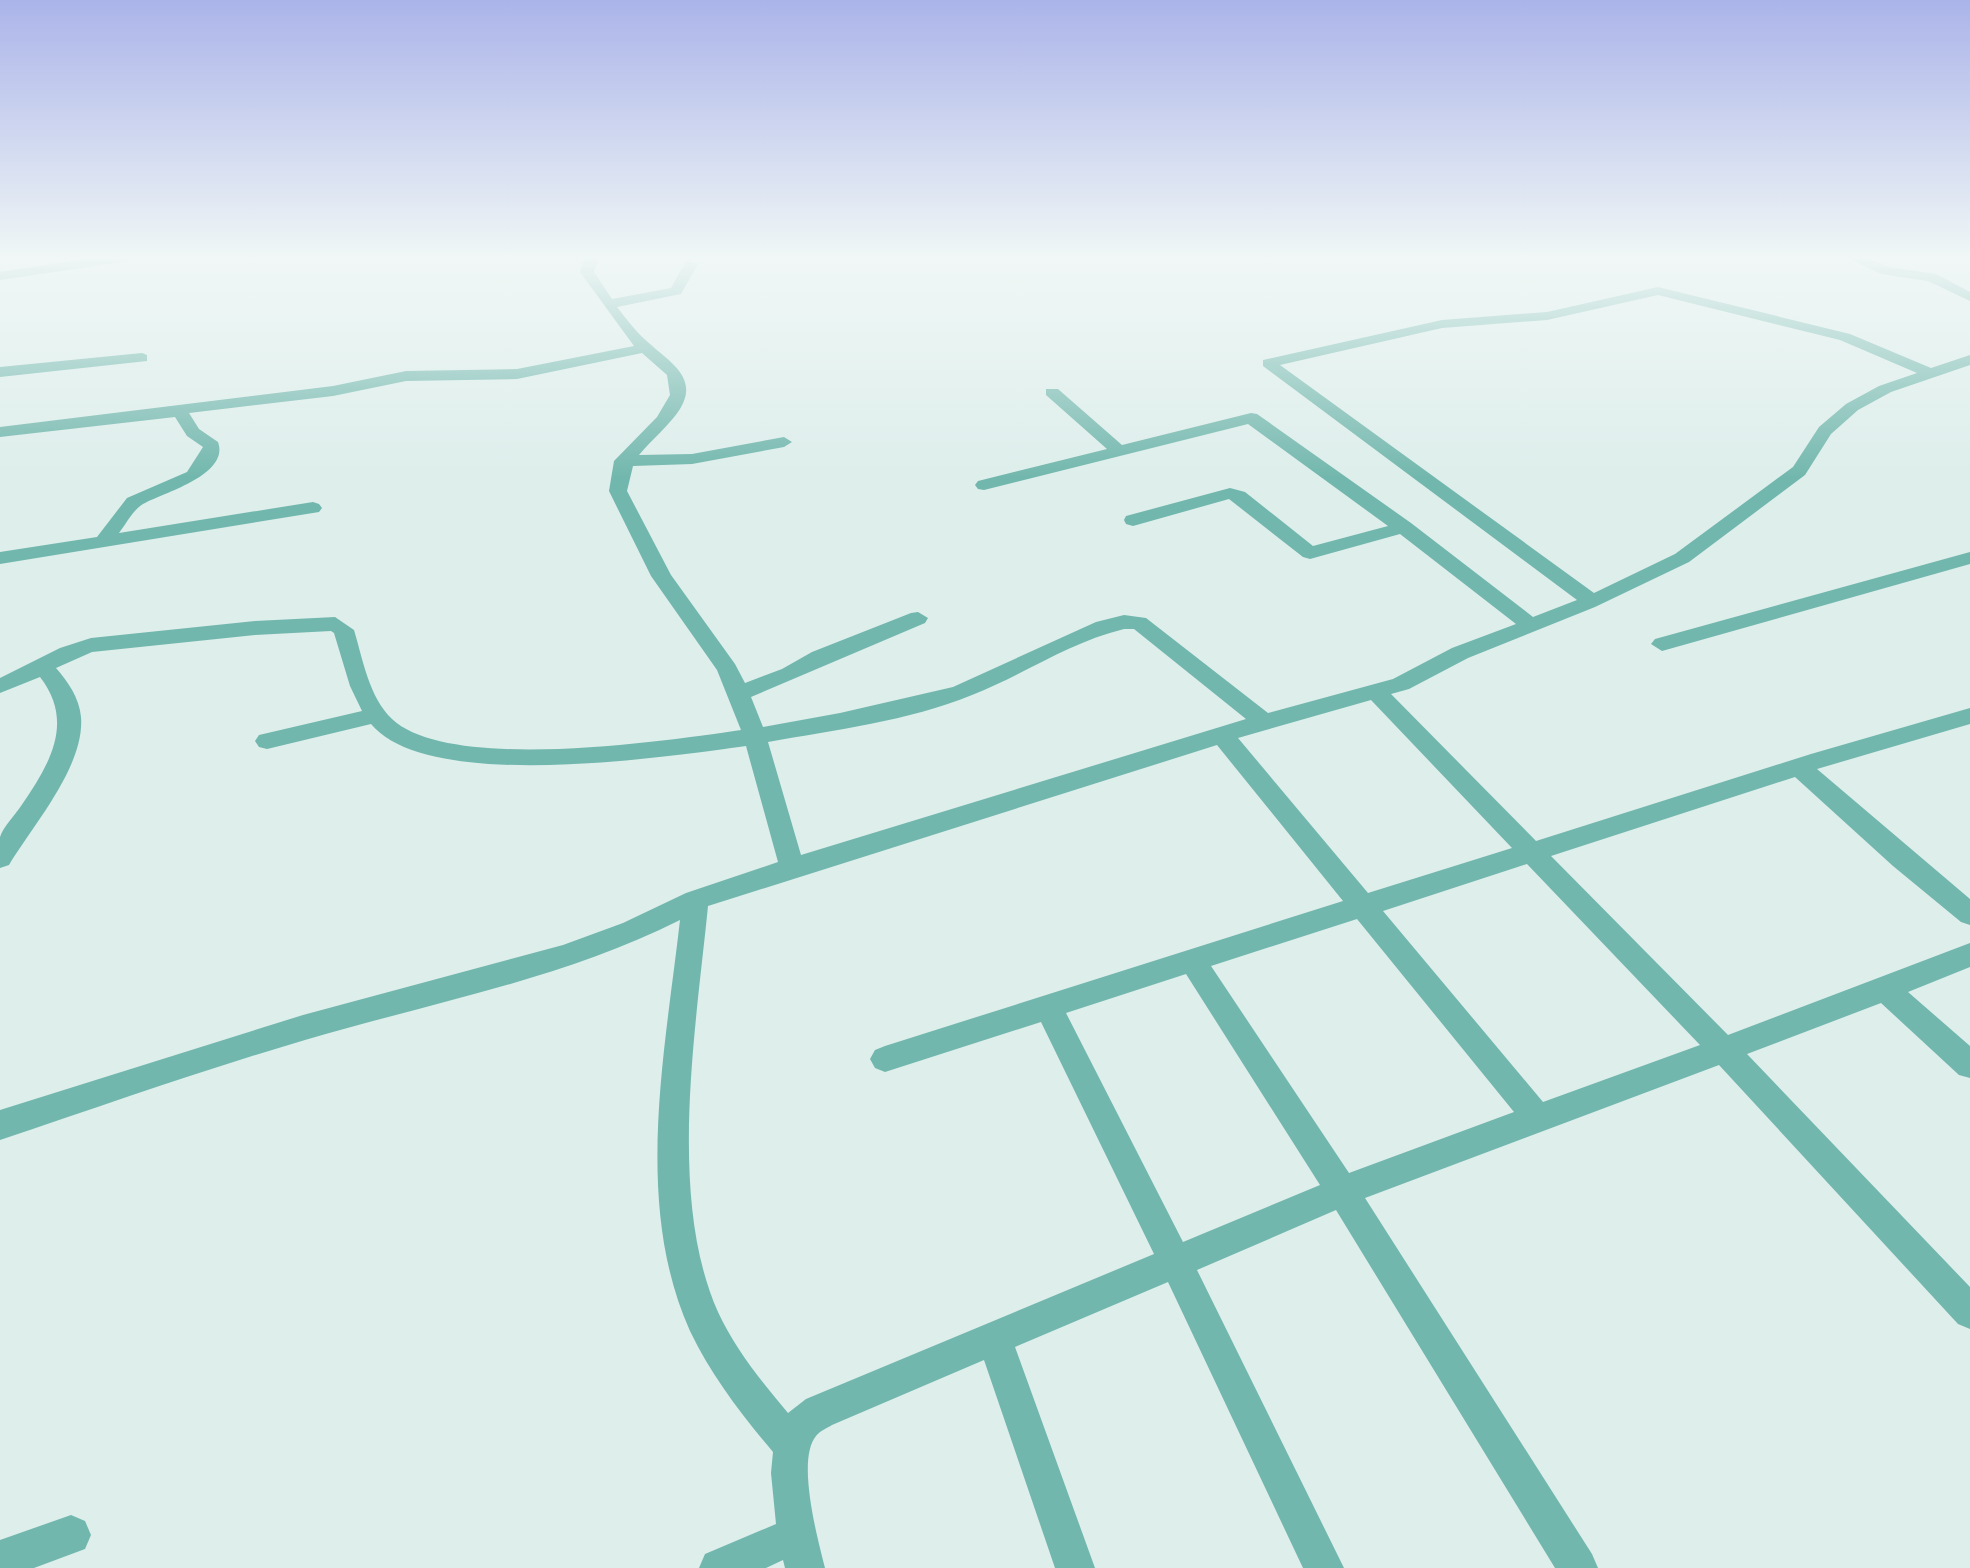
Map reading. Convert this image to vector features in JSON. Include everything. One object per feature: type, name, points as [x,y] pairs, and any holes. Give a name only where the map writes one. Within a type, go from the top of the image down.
[{"type":"street","points":[[630,330],[676,376],[680,386],[677,399],[666,417],[623,461],[616,477],[618,491],[648,554],[727,669],[755,737],[792,868]]},
{"type":"street","points":[[1417,330],[1268,363],[1592,601]]},
{"type":"street","points":[[1817,330],[1845,337],[1930,373]]},
{"type":"street","points":[[0,432],[325,392],[406,376],[517,374],[645,348]]},
{"type":"street","points":[[0,372],[142,358]]},
{"type":"street","points":[[0,1125],[303,1028],[565,956],[633,931],[695,900],[792,868],[1265,722],[1401,684],[1484,643],[1592,601],[1682,558],[1799,471],[1825,431],[1852,407],[1885,389],[1970,360]]},
{"type":"street","points":[[1052,392],[1120,452]]},
{"type":"street","points":[[104,541],[133,502],[186,482],[210,454],[212,446],[196,435],[180,412],[175,410]]},
{"type":"street","points":[[984,485],[1251,418],[1404,527],[1532,626]]},
{"type":"street","points":[[623,461],[671,462],[784,442]]},
{"type":"street","points":[[1133,520],[1230,493],[1239,496],[1310,553],[1404,527]]},
{"type":"street","points":[[0,558],[313,508]]},
{"type":"street","points":[[1662,644],[1970,558]]},
{"type":"street","points":[[738,694],[918,618]]},
{"type":"street","points":[[0,686],[66,653],[91,645],[255,628],[335,624],[344,630],[363,693],[387,727],[407,740],[497,757],[584,754],[755,737],[893,710],[991,680],[1076,637],[1125,620],[1139,623],[1265,722]]},
{"type":"street","points":[[0,858],[56,770],[68,735],[65,696],[44,666]]},
{"type":"street","points":[[1376,692],[1724,1050],[1970,1312]]},
{"type":"street","points":[[267,741],[377,715]]},
{"type":"street","points":[[885,1059],[1799,767],[1970,716]]},
{"type":"street","points":[[1223,736],[1538,1119]]},
{"type":"street","points":[[1799,767],[1902,859],[1970,914]]},
{"type":"street","points":[[695,900],[673,1148],[685,1258],[701,1316],[734,1376],[793,1447]]},
{"type":"street","points":[[719,1568],[801,1551],[790,1476],[793,1447],[803,1424],[819,1412],[1342,1191],[1970,955]]},
{"type":"street","points":[[1192,960],[1342,1191],[1578,1568]]},
{"type":"street","points":[[1885,989],[1970,1065]]},
{"type":"street","points":[[1047,1006],[1086,1078],[1324,1568]]},
{"type":"street","points":[[994,1338],[1075,1568]]},
{"type":"street","points":[[0,1560],[71,1535]]}]
